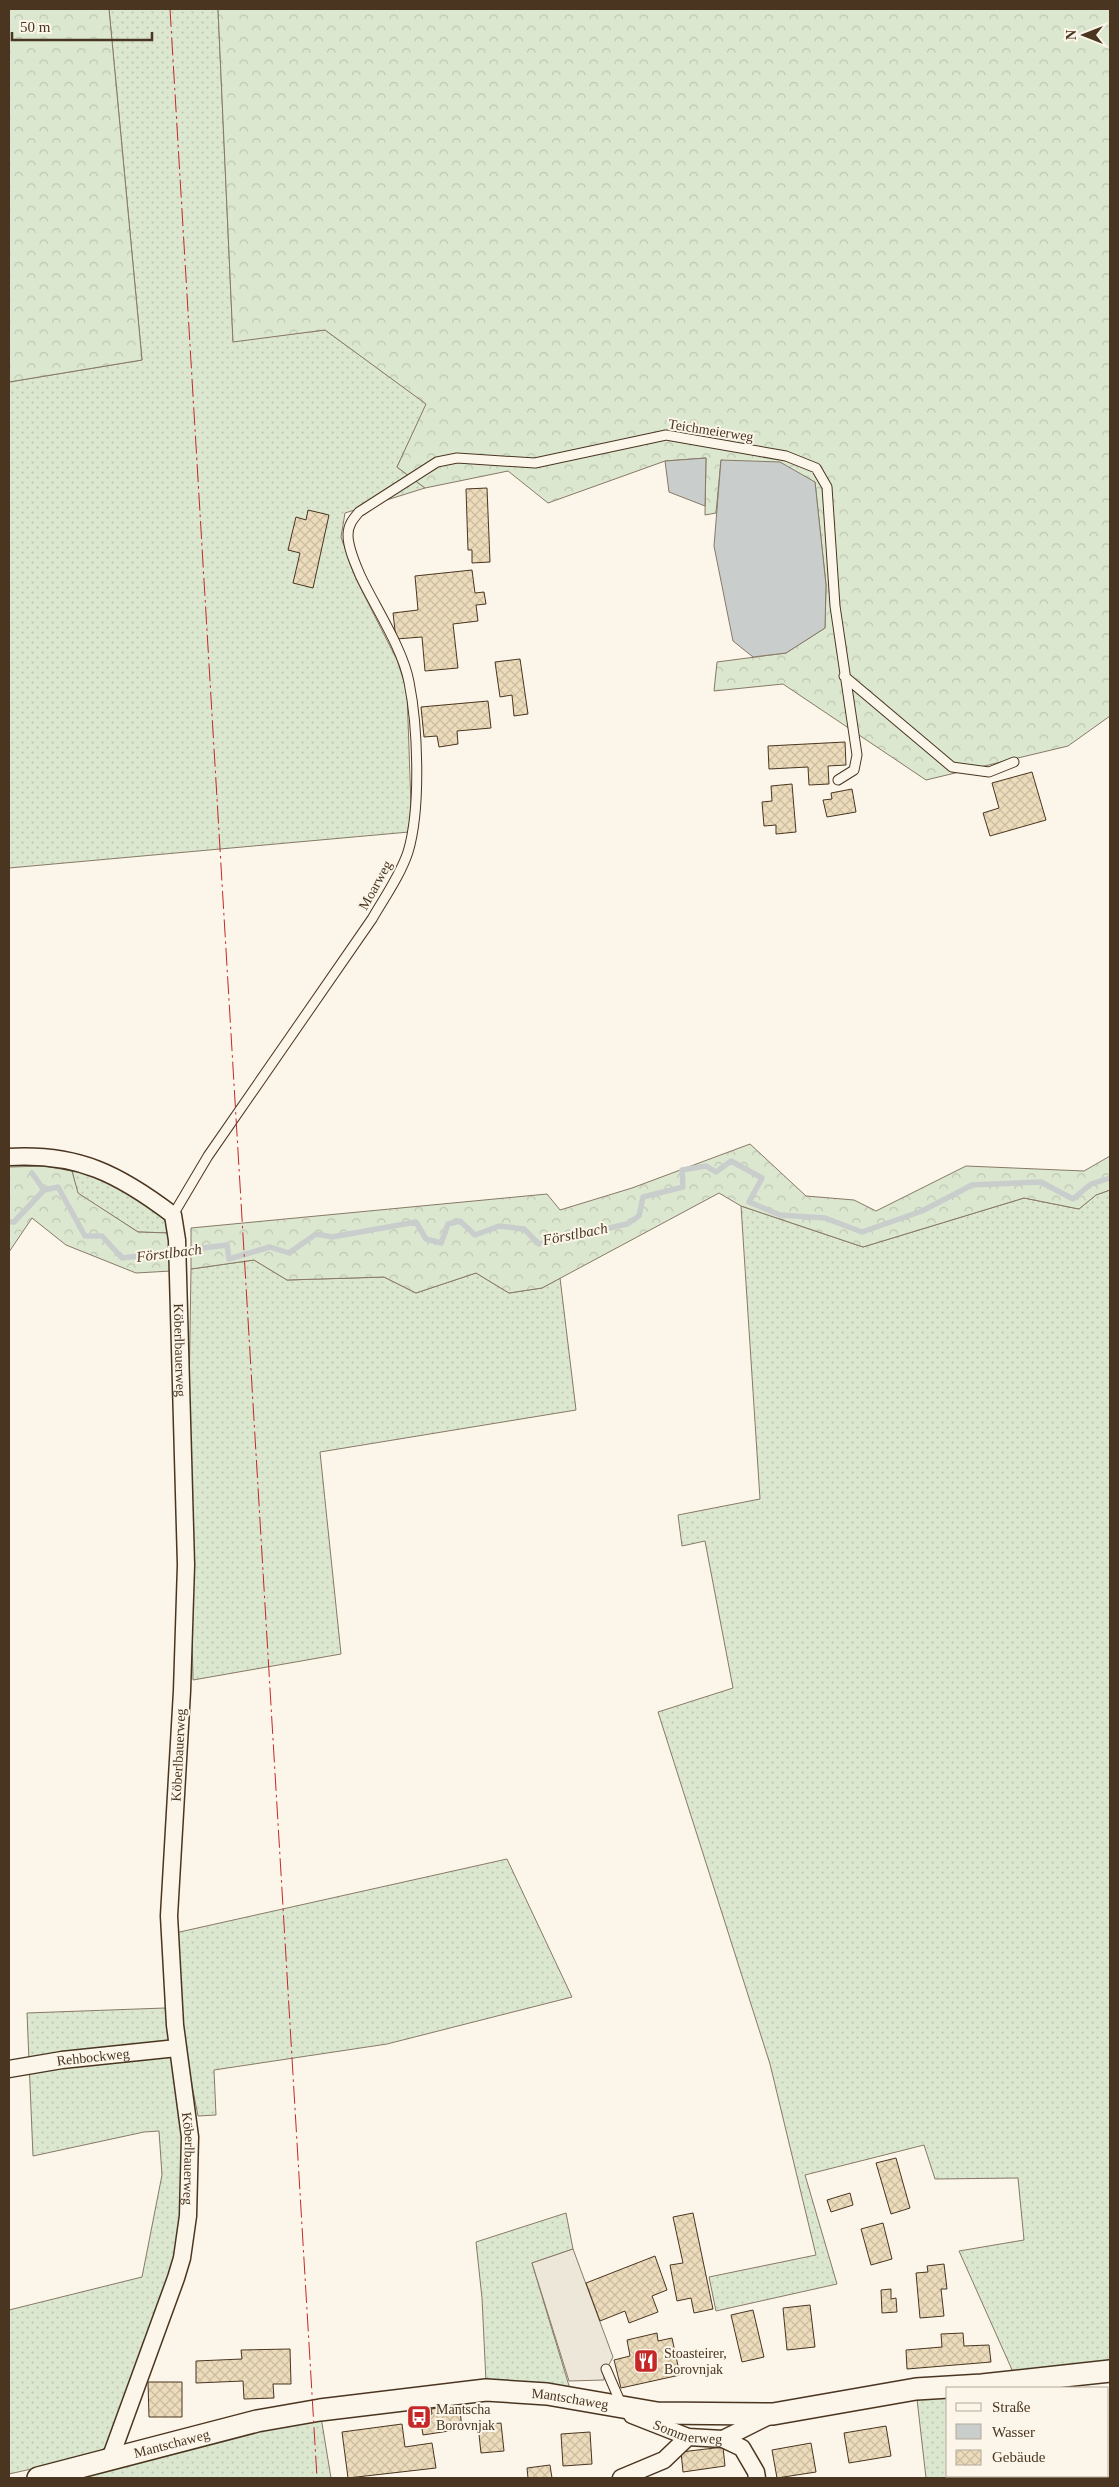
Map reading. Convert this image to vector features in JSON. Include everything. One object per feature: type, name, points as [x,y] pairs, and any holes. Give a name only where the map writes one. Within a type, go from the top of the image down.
[{"type":"street","points":[[9,1157],[32,1156],[74,1160],[123,1181],[173,1215]]},
{"type":"street","name":"Köberlbauerweg","points":[[110,2460],[122,2420],[164,2314],[186,2238],[190,2196],[188,2106],[178,2048],[171,1983],[169,1925],[186,1565],[178,1257],[173,1215]]},
{"type":"street","name":"Rehbockweg","points":[[9,2069],[62,2060],[178,2048]]},
{"type":"street","name":"Mantschaweg","points":[[974,2387],[1110,2371]]},
{"type":"street","name":"Mantschaweg","points":[[38,2478],[258,2421],[320,2410],[415,2398],[502,2390],[547,2394],[657,2413],[773,2414],[916,2389],[946,2388]]},
{"type":"street","name":"Sommerweg","points":[[612,2405],[688,2438],[723,2439],[742,2448],[756,2472],[757,2478]]},
{"type":"street","points":[[723,2439],[773,2414]]},
{"type":"street","points":[[621,2478],[664,2460],[688,2438]]},
{"type":"lane","name":"Teichmeierweg","points":[[350,523],[359,512],[437,462],[457,458],[535,463],[666,435],[786,456],[816,468],[828,487],[835,606],[857,755],[854,770],[838,780]]},
{"type":"lane","name":"Moarweg","points":[[173,1215],[208,1156],[372,919],[391,888],[407,854],[414,829],[416,755],[409,680],[405,667],[354,560],[348,536],[350,523]]},
{"type":"lane","points":[[844,676],[952,767],[989,772],[1014,762]]},
{"type":"lane","points":[[606,2369],[612,2405]]},
{"type":"green space","points":[[9,9],[109,9],[142,360],[9,382]]},
{"type":"green space","points":[[109,9],[218,9],[233,341],[325,330],[427,404],[397,467],[425,488],[345,513],[341,537],[356,579],[397,660],[407,691],[411,806],[409,832],[9,868],[9,382],[142,360]]},
{"type":"green space","points":[[218,9],[1110,9],[1110,716],[1068,746],[926,780],[783,684],[714,691],[717,662],[786,653],[825,628],[826,585],[815,482],[721,460],[716,513],[705,515],[706,458],[665,461],[548,503],[508,471],[425,488],[397,467],[426,404],[325,330],[233,342]]},
{"type":"green space","points":[[750,1144],[806,1196],[854,1200],[876,1211],[966,1166],[1084,1171],[1110,1156],[1110,1190],[1096,1195],[1079,1209],[1024,1198],[863,1247],[741,1206],[719,1193],[542,1288],[509,1293],[476,1273],[416,1293],[384,1277],[287,1280],[254,1260],[191,1269],[191,1228],[547,1194],[560,1210],[632,1188]]},
{"type":"green space","points":[[44,1166],[72,1171],[78,1193],[138,1232],[170,1233],[171,1271],[136,1273],[66,1245],[32,1218],[9,1252],[9,1167]]},
{"type":"green space","points":[[72,1171],[95,1174],[152,1206],[164,1219],[170,1233],[138,1232],[77,1193]]},
{"type":"green space","points":[[1110,1190],[1110,2362],[1013,2372],[959,2251],[1024,2240],[1018,2178],[935,2179],[924,2145],[805,2175],[837,2284],[716,2311],[709,2277],[816,2255],[770,2064],[658,1712],[733,1688],[705,1541],[682,1546],[678,1515],[760,1499],[741,1206],[863,1247],[1024,1198],[1079,1209],[1096,1195]]},
{"type":"green space","points":[[254,1260],[287,1280],[384,1277],[416,1293],[476,1273],[509,1293],[542,1288],[560,1278],[576,1410],[320,1452],[341,1654],[193,1680],[188,1460],[191,1269]]},
{"type":"green space","points":[[507,1859],[572,1997],[387,2044],[214,2070],[216,2115],[198,2116],[184,2045],[175,1933]]},
{"type":"green space","points":[[165,2008],[176,2070],[185,2169],[176,2260],[105,2448],[90,2456],[9,2474],[9,2310],[142,2277],[162,2175],[159,2131],[144,2132],[33,2156],[27,2013]]},
{"type":"green space","points":[[566,2213],[573,2249],[532,2263],[570,2389],[486,2382],[482,2298],[476,2242]]},
{"type":"green space","points":[[946,2398],[946,2477],[984,2478],[926,2478],[917,2399]]},
{"type":"green space","points":[[321,2417],[331,2478],[71,2478],[242,2433]]},
{"type":"shaded area","points":[[573,2249],[613,2357],[604,2374],[604,2380],[569,2381],[532,2263]]},
{"type":"water","points":[[706,458],[705,506],[669,492],[665,461]]},
{"type":"water","points":[[721,460],[780,462],[815,482],[826,585],[825,628],[786,653],[753,657],[733,641],[714,546]]},
{"type":"building","points":[[487,488],[490,562],[472,563],[472,550],[468,550],[466,489]]},
{"type":"building","points":[[308,510],[329,515],[313,588],[293,583],[300,553],[288,550],[296,517],[306,520]]},
{"type":"building","points":[[472,570],[475,593],[484,592],[486,604],[476,605],[478,621],[453,624],[458,668],[425,671],[422,637],[396,639],[393,613],[418,610],[415,576]]},
{"type":"building","points":[[520,659],[528,714],[514,716],[512,695],[500,697],[495,662]]},
{"type":"building","points":[[488,701],[491,728],[457,731],[458,744],[439,747],[437,736],[424,737],[421,707]]},
{"type":"building","points":[[845,742],[846,765],[828,766],[829,784],[809,785],[808,767],[769,769],[768,746]]},
{"type":"building","points":[[1032,772],[1046,820],[990,836],[983,813],[999,808],[992,783]]},
{"type":"building","points":[[792,784],[796,832],[776,834],[776,825],[764,826],[762,802],[772,801],[771,786]]},
{"type":"building","points":[[852,789],[856,812],[827,817],[823,800],[832,799],[831,793]]},
{"type":"building","points":[[896,2158],[910,2208],[891,2214],[876,2163]]},
{"type":"building","points":[[850,2193],[853,2205],[831,2212],[827,2200]]},
{"type":"building","points":[[693,2213],[713,2309],[694,2313],[691,2298],[677,2301],[670,2265],[683,2263],[673,2217]]},
{"type":"building","points":[[883,2223],[892,2259],[871,2265],[861,2229]]},
{"type":"building","points":[[655,2256],[667,2290],[652,2296],[658,2312],[629,2323],[625,2311],[600,2321],[586,2283]]},
{"type":"building","points":[[944,2264],[947,2289],[941,2289],[944,2316],[920,2318],[916,2273],[928,2272],[927,2266]]},
{"type":"building","points":[[891,2289],[891,2299],[896,2298],[897,2312],[882,2313],[881,2290]]},
{"type":"building","points":[[810,2305],[815,2347],[787,2350],[783,2308]]},
{"type":"building","points":[[753,2310],[764,2357],[742,2362],[731,2315]]},
{"type":"building","points":[[657,2333],[658,2341],[672,2338],[680,2375],[621,2388],[614,2360],[630,2356],[627,2340]]},
{"type":"building","points":[[963,2333],[964,2346],[989,2345],[991,2362],[907,2369],[906,2350],[942,2347],[941,2334]]},
{"type":"building","points":[[290,2349],[291,2384],[273,2384],[274,2398],[244,2399],[243,2381],[196,2383],[196,2361],[242,2359],[241,2350]]},
{"type":"building","points":[[148,2382],[182,2382],[182,2417],[149,2417]]},
{"type":"building","points":[[448,2407],[449,2412],[460,2410],[462,2429],[423,2435],[420,2416],[432,2414],[431,2409]]},
{"type":"building","points":[[501,2423],[504,2451],[481,2453],[478,2425]]},
{"type":"building","points":[[402,2424],[405,2447],[432,2443],[436,2468],[348,2478],[342,2432]]},
{"type":"building","points":[[886,2426],[891,2456],[849,2463],[844,2433]]},
{"type":"building","points":[[590,2432],[592,2464],[563,2466],[561,2434]]},
{"type":"building","points":[[811,2443],[816,2472],[777,2478],[772,2450]]},
{"type":"building","points":[[723,2447],[725,2466],[683,2472],[681,2452]]},
{"type":"building","points":[[550,2465],[552,2478],[528,2478],[527,2468]]},
{"type":"building","points":[[1048,2477],[1088,2478],[1049,2478]]},
{"type":"waterway","name":"Förstlbach","points":[[9,1222],[14,1222],[44,1190],[58,1187],[85,1236],[102,1236],[122,1258],[227,1245],[229,1259],[270,1247],[289,1253],[316,1234],[332,1237],[416,1222],[426,1239],[441,1243],[448,1224],[460,1221],[475,1235],[499,1226],[524,1229],[539,1244],[627,1224],[639,1216],[643,1197],[683,1187],[682,1170],[706,1166],[716,1172],[731,1161],[762,1178],[749,1202],[780,1215],[825,1218],[862,1232],[922,1211],[972,1185],[1041,1182],[1073,1199],[1091,1184],[1110,1178]]},
{"type":"waterway","points":[[32,1173],[44,1190]]},
{"type":"power","points":[[170,9],[317,2478]]},
{"type":"place","name":"Stoasteirer, Borovnjak","points":[[646,2361]]},
{"type":"place","name":"Mantscha Borovnjak","points":[[419,2417]]}]
